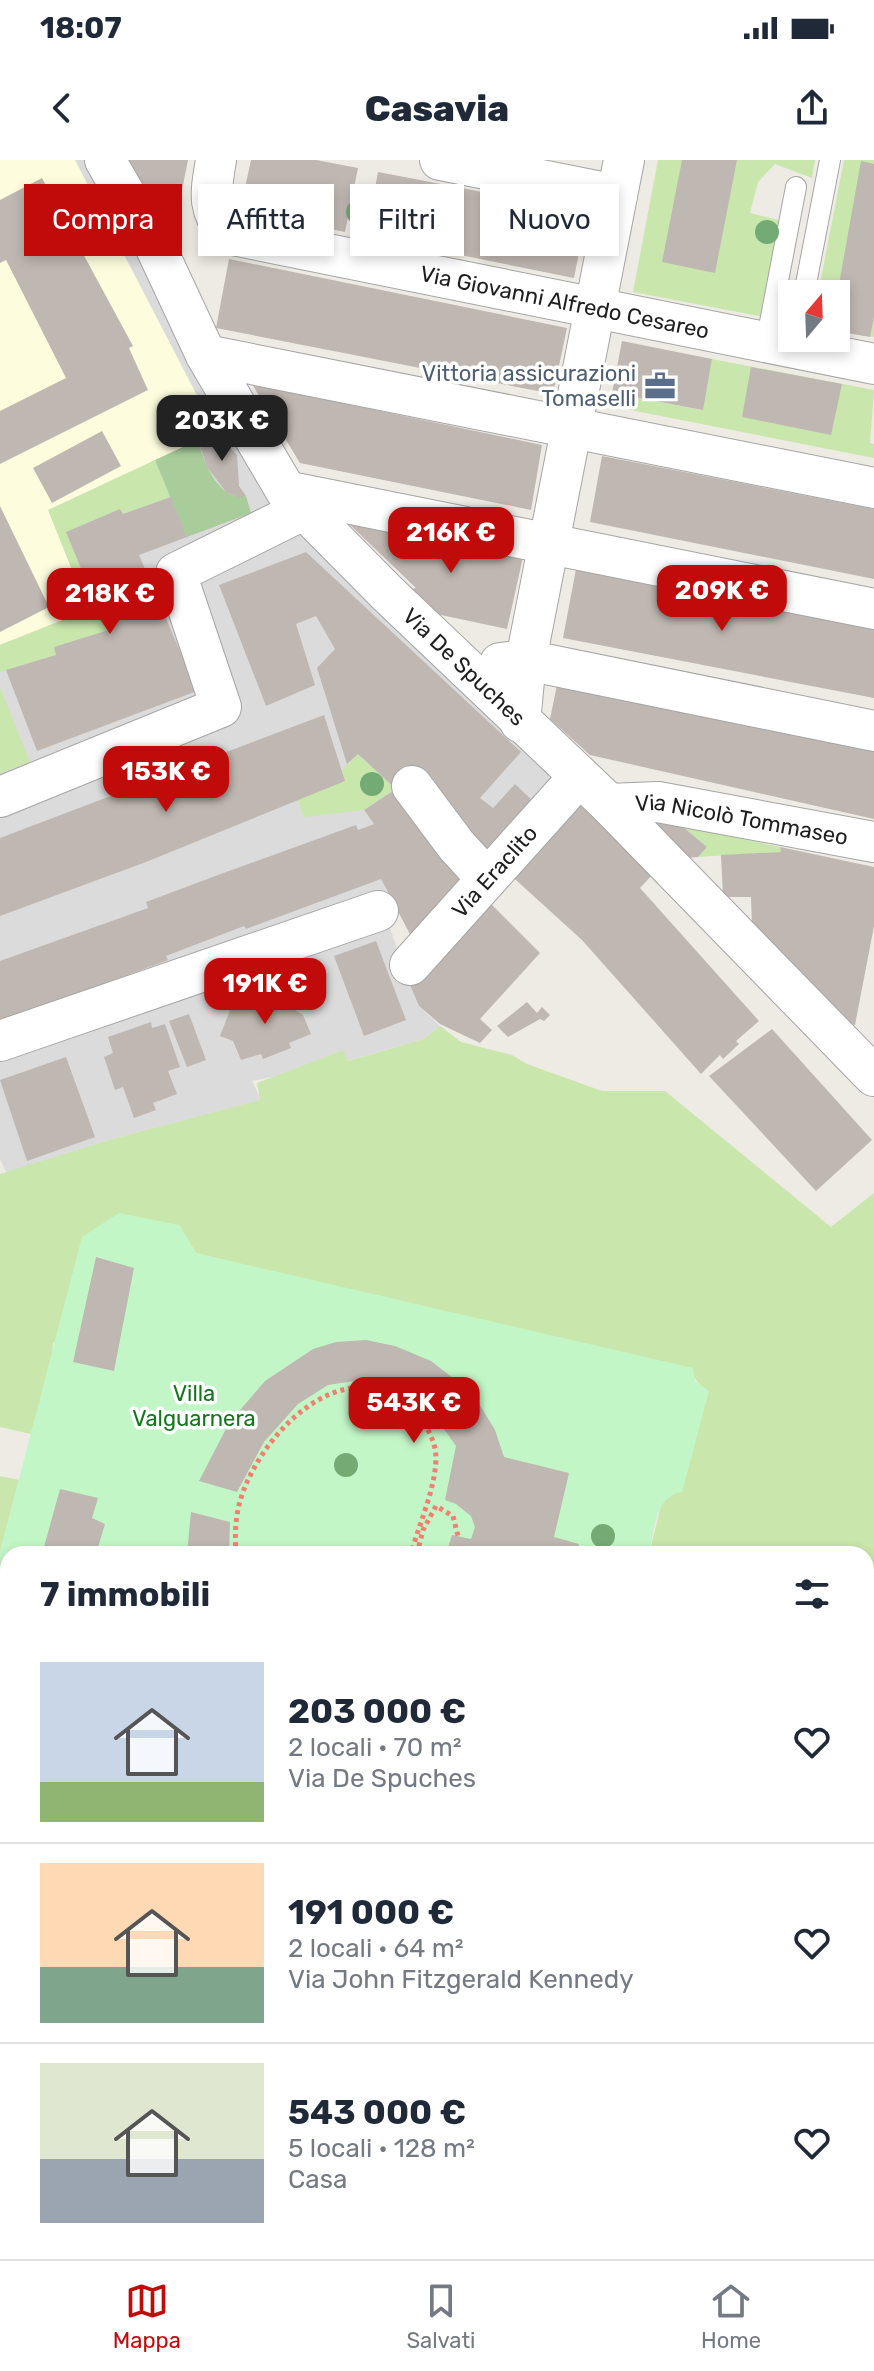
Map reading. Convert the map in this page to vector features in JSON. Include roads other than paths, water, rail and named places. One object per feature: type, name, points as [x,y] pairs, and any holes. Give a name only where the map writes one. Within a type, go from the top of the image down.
[{"type":"street","name":"Via De Spuches","points":[[105,160],[156,248],[206,355],[294,501],[578,778],[609,804],[874,1076]]},
{"type":"street","name":"Via Giovanni Alfredo Cesareo","points":[[216,160],[211,196],[214,217],[228,234],[595,309],[778,342]]},
{"type":"street","points":[[440,160],[621,178],[526,660],[520,722]]},
{"type":"street","name":"Via Giovanni Alfredo Cesareo","points":[[823,352],[874,364]]},
{"type":"street","points":[[206,355],[874,488]]},
{"type":"street","points":[[0,797],[221,707],[176,573],[294,501],[874,609]]},
{"type":"street","points":[[464,667],[526,660],[874,731]]},
{"type":"street","name":"Via Eraclito","points":[[410,965],[578,778]]},
{"type":"street","points":[[412,786],[456,845],[487,879]]},
{"type":"street","name":"Via Nicolò Tommaseo","points":[[609,804],[658,802],[874,842]]},
{"type":"street","points":[[0,1041],[378,911]]},
{"type":"lane","points":[[807,280],[830,160]]},
{"type":"lane","points":[[789,280],[796,187]]},
{"type":"place","name":"Vittoria assicurazioni Tomaselli","points":[[660,386]]},
{"type":"park label","name":"Villa Valguarnera","points":[[194,1406]]}]
